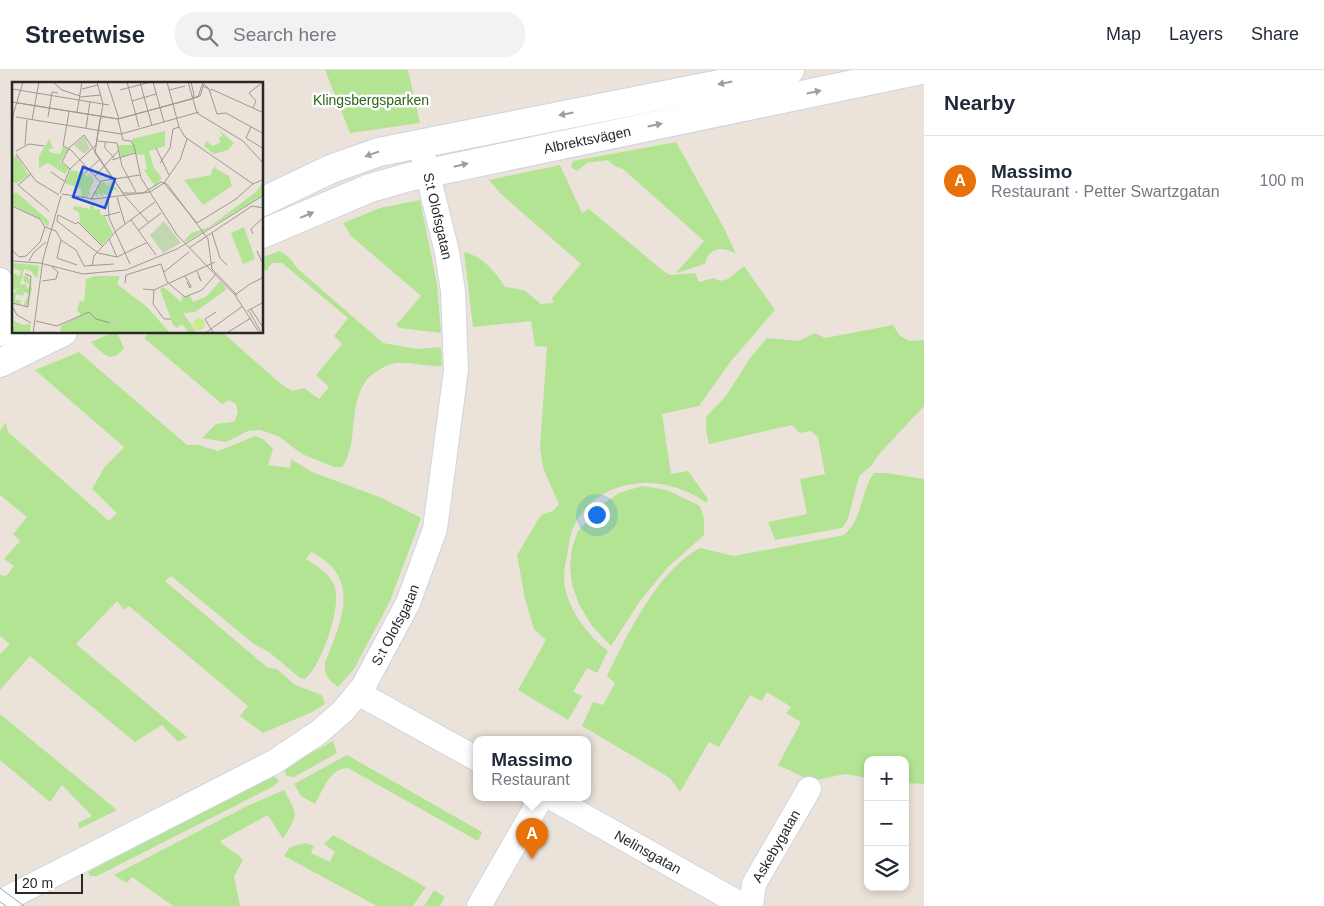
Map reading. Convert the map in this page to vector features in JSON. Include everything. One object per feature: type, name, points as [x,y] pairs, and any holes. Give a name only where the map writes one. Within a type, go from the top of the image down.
[{"type":"main road","name":"Albrektsvägen","points":[[264,201],[331,169],[379,152],[790,70]]},
{"type":"main road","name":"Albrektsvägen","points":[[264,233],[370,188],[428,172],[921,70]]},
{"type":"main road","points":[[0,332],[12,327]]},
{"type":"main road","points":[[0,363],[22,342],[55,334]]},
{"type":"street","name":"S:t Olofsgatan","points":[[5,901],[274,762],[319,732],[358,693],[408,603],[435,528],[456,370],[453,291],[448,252],[420,143]]},
{"type":"street","points":[[0,280],[12,315]]},
{"type":"street","points":[[358,693],[473,757]]},
{"type":"street","name":"Askebygatan","points":[[751,906],[754,884],[809,789]]},
{"type":"street","points":[[479,906],[539,801]]},
{"type":"street","name":"Nelinsgatan","points":[[557,801],[744,906]]},
{"type":"green space","name":"Klingsbergsparken","points":[[325,70],[408,70],[420,123],[350,133]]},
{"type":"green space","points":[[676,142],[724,228],[736,254],[722,249],[713,251],[709,254],[705,264],[676,273],[704,241],[623,169],[614,166],[608,160],[587,163],[577,171],[571,167],[573,161]]},
{"type":"green space","points":[[560,165],[582,213],[589,209],[662,270],[670,275],[695,273],[699,282],[714,278],[720,281],[728,279],[744,266],[775,310],[731,361],[699,406],[662,414],[671,474],[688,471],[708,499],[706,503],[690,493],[673,487],[654,483],[636,484],[618,487],[602,495],[588,506],[576,522],[570,537],[565,564],[565,589],[578,619],[592,637],[608,651],[597,673],[587,668],[573,692],[582,696],[568,720],[518,690],[546,640],[534,629],[525,599],[517,555],[541,515],[553,511],[559,504],[543,468],[540,447],[547,347],[535,346],[531,321],[473,327],[464,252],[477,257],[488,265],[505,287],[524,290],[541,304],[553,303],[552,298],[581,264],[501,194],[489,180]]},
{"type":"green space","points":[[420,200],[437,284],[441,333],[400,328],[396,325],[421,296],[351,236],[343,223],[380,208]]},
{"type":"green space","points":[[280,251],[290,258],[297,268],[383,343],[417,349],[441,347],[442,366],[394,363],[379,370],[368,379],[361,390],[357,402],[348,456],[342,467],[334,467],[302,454],[278,436],[260,430],[248,431],[226,442],[202,438],[216,424],[234,422],[238,413],[236,404],[229,400],[222,404],[144,338],[148,334],[224,334],[281,384],[292,391],[304,388],[319,399],[329,387],[316,375],[342,344],[334,336],[348,318],[282,263],[272,263],[266,271],[264,270],[264,257]]},
{"type":"green space","points":[[893,325],[899,335],[909,341],[924,340],[924,406],[880,453],[871,466],[859,476],[848,519],[842,528],[775,540],[768,522],[807,514],[800,479],[825,474],[818,437],[810,431],[800,433],[792,425],[709,444],[706,417],[726,396],[750,358],[767,338],[799,341],[815,333],[825,338]]},
{"type":"green space","points":[[110,334],[117,334],[124,348],[111,357],[103,354],[91,342]]},
{"type":"green space","points":[[79,352],[187,445],[198,445],[218,451],[255,436],[263,439],[273,449],[268,465],[290,468],[291,459],[312,472],[382,498],[421,518],[390,601],[354,669],[338,687],[327,677],[325,663],[341,616],[344,602],[342,587],[337,574],[327,563],[311,552],[306,559],[326,573],[332,581],[336,595],[336,607],[324,649],[318,662],[305,679],[300,678],[269,652],[254,644],[171,576],[165,581],[268,668],[277,669],[295,685],[322,695],[325,704],[310,713],[263,733],[240,716],[248,706],[129,606],[124,610],[117,601],[76,644],[187,737],[178,742],[162,725],[135,742],[30,656],[0,690],[0,654],[10,644],[0,636],[0,575],[6,576],[14,566],[4,559],[20,541],[13,534],[27,517],[0,495],[0,431],[6,422],[8,432],[109,521],[117,513],[92,489],[104,468],[124,447],[35,370]]},
{"type":"green space","points":[[874,473],[887,473],[924,479],[924,784],[909,783],[909,756],[864,756],[864,777],[845,774],[812,781],[778,765],[801,722],[786,713],[791,707],[767,692],[762,701],[750,695],[719,747],[709,742],[680,792],[670,778],[582,726],[593,702],[603,705],[615,683],[607,676],[645,605],[657,587],[685,558],[700,548],[734,556],[844,535],[855,521],[869,480]]},
{"type":"green space","points":[[642,486],[667,490],[700,506],[704,519],[704,535],[667,568],[640,601],[611,646],[592,626],[579,604],[572,585],[570,567],[572,548],[578,531],[603,504],[619,493]]},
{"type":"green space","points":[[0,714],[117,810],[79,829],[78,823],[92,816],[62,785],[50,802],[0,760]]},
{"type":"green space","points":[[333,741],[337,753],[294,777],[286,776],[285,771],[290,765]]},
{"type":"green space","points":[[347,755],[482,832],[478,841],[348,768],[336,772],[332,776],[324,786],[315,804],[301,796],[294,784]]},
{"type":"green space","points":[[272,774],[279,781],[274,786],[97,876],[90,876],[88,872]]},
{"type":"green space","points":[[284,790],[295,815],[283,839],[268,815],[220,841],[243,860],[234,876],[240,906],[173,906],[132,877],[127,883],[114,875],[245,807]]},
{"type":"green space","points":[[333,835],[426,887],[413,906],[377,906],[284,856],[290,847],[306,843],[314,846],[311,853],[330,862],[335,852],[324,844]]},
{"type":"green space","points":[[434,890],[445,897],[440,906],[424,906]]},
{"type":"tram line","points":[[0,888],[24,906]]},
{"type":"tram line","points":[[0,902],[6,906]]},
{"type":"place","name":"Massimo","points":[[532,859]]}]
